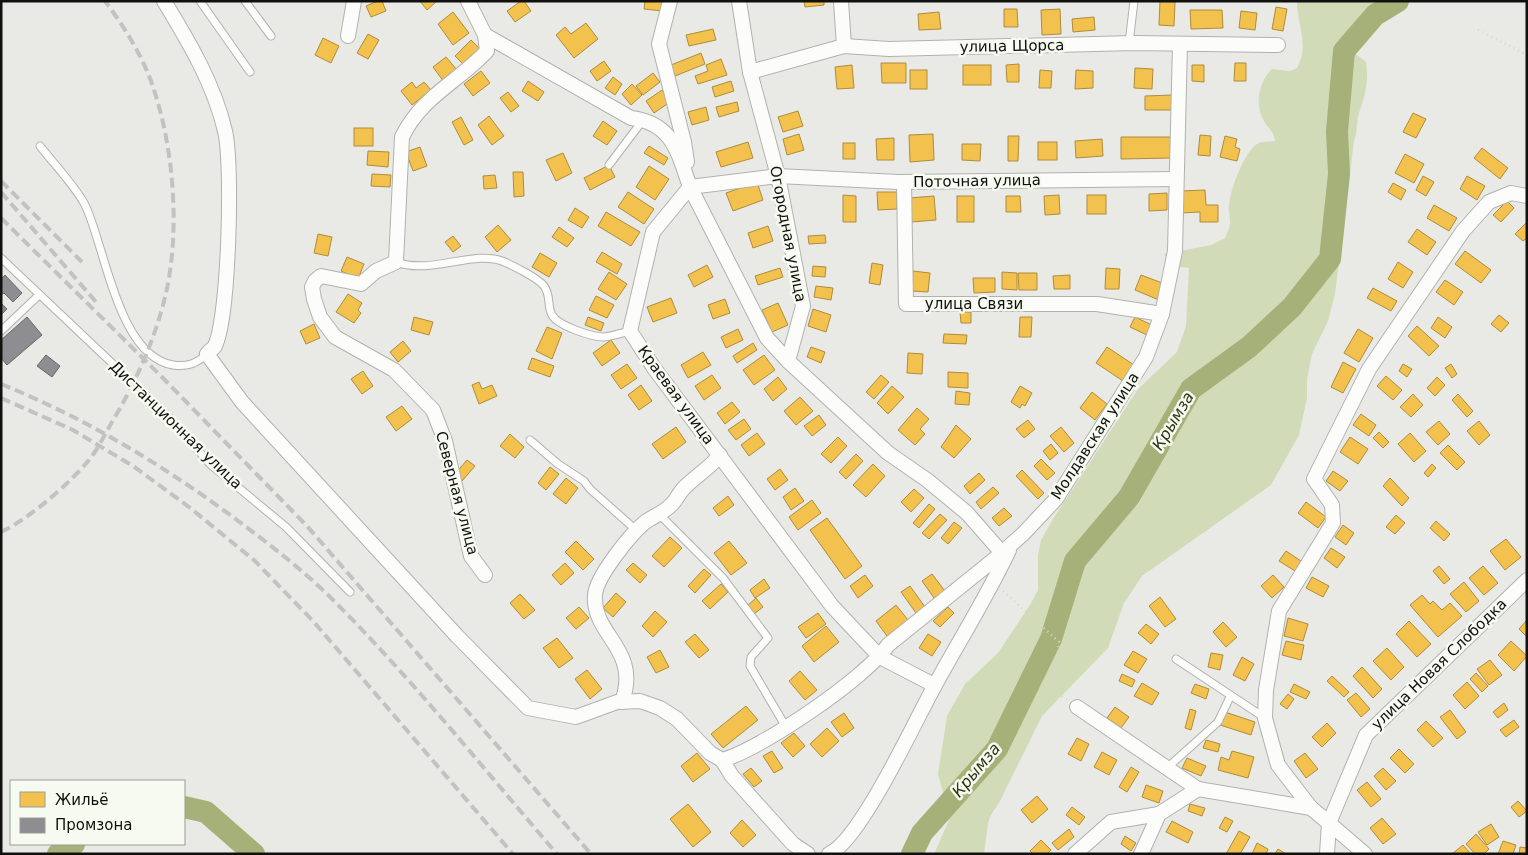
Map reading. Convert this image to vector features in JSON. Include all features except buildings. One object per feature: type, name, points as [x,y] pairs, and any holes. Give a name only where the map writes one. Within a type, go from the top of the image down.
[{"type":"street","points":[[164,1],[186,37],[210,85],[225,131],[229,157],[227,252],[221,322],[214,347],[207,354],[242,402],[457,636],[528,708],[576,717],[622,702],[640,702],[660,708],[677,719],[710,753],[722,760],[732,776],[793,844],[808,854]]},
{"type":"street","points":[[348,36],[354,1]]},
{"type":"street","points":[[396,262],[402,137],[410,120],[423,105],[474,65],[487,51],[485,35],[468,1]]},
{"type":"street","points":[[475,1],[477,19]]},
{"type":"street","points":[[670,1],[659,44],[684,142],[690,188]]},
{"type":"street","name":"Огородная улица","points":[[740,1],[750,72],[778,176],[804,306],[788,361]]},
{"type":"street","points":[[841,1],[844,46]]},
{"type":"street","points":[[485,35],[631,118],[649,120],[671,140],[690,188],[767,338],[788,361],[888,453],[927,480],[1006,549],[993,583],[934,685],[878,791],[847,840],[837,850],[829,854]]},
{"type":"street","name":"улица Щорса","points":[[750,72],[844,46],[889,48],[1129,43],[1278,46]]},
{"type":"street","name":"Молдавская улица","points":[[722,760],[732,757],[786,727],[840,690],[880,657],[888,645],[1006,549],[1056,499],[1146,357],[1162,314],[1175,251],[1180,44]]},
{"type":"street","name":"Поточная улица","points":[[690,188],[778,176],[904,182],[1176,179]]},
{"type":"street","name":"улица Связи","points":[[904,182],[906,304],[1097,304],[1162,314]]},
{"type":"street","name":"Краевая улица","points":[[690,188],[653,232],[630,331],[654,368],[832,606],[880,657],[934,685]]},
{"type":"street","points":[[1365,854],[1311,808],[1278,765],[1265,718],[1266,690],[1280,611],[1333,523],[1332,505],[1314,478],[1369,369],[1463,232],[1489,202],[1512,193],[1527,196]]},
{"type":"street","name":"Северная улица","points":[[396,262],[376,271],[361,284],[321,276],[312,287],[314,299],[320,317],[335,337],[394,370],[433,410],[445,440],[471,556],[485,575]]},
{"type":"street","points":[[622,702],[626,690],[627,673],[622,656],[597,612],[594,595],[600,580],[636,530],[646,521],[660,514],[673,504],[684,487],[720,455]]},
{"type":"street","name":"улица Новая Слободка","points":[[1327,854],[1329,823],[1366,735],[1527,580]]},
{"type":"street","points":[[1077,707],[1198,790],[1311,808]]},
{"type":"street","points":[[1075,854],[1111,822],[1159,814],[1198,790]]},
{"type":"street","points":[[1141,854],[1159,814]]},
{"type":"lane","points":[[200,1],[250,72]]},
{"type":"lane","points":[[246,1],[271,36]]},
{"type":"lane","points":[[1129,43],[1134,1]]},
{"type":"lane","points":[[609,165],[643,120]]},
{"type":"lane","points":[[40,146],[86,206],[120,307],[128,325],[141,344],[151,356],[170,365],[185,366],[197,362],[207,354]]},
{"type":"lane","points":[[396,262],[416,267],[487,259],[502,261],[543,285],[548,292],[551,314],[555,320],[590,335],[605,337],[630,331]]},
{"type":"lane","points":[[1,270],[4,260]]},
{"type":"lane","name":"Дистанционная улица","points":[[4,260],[168,416],[210,464],[286,527],[350,592]]},
{"type":"lane","points":[[1,331],[39,295]]},
{"type":"lane","points":[[530,440],[558,464],[584,481],[590,489],[636,530]]},
{"type":"lane","points":[[660,514],[723,578],[768,638],[751,657],[750,666],[786,727]]},
{"type":"lane","points":[[1176,659],[1265,718]]},
{"type":"lane","points":[[1167,768],[1218,722],[1230,696]]},
{"type":"path","points":[[1478,30],[1527,55]]},
{"type":"path","points":[[993,583],[1059,642],[1053,690],[1077,707]]},
{"type":"green space","points":[[1297,1],[1378,1],[1364,10],[1340,45],[1344,51],[1353,52],[1366,62],[1367,82],[1354,141],[1335,294],[1328,321],[1312,354],[1307,379],[1307,398],[1299,435],[1271,485],[1142,576],[1124,603],[1108,648],[1042,716],[1000,801],[991,815],[988,823],[984,854],[934,854],[950,818],[938,774],[947,716],[965,684],[998,653],[1030,605],[1038,590],[1038,556],[1041,540],[1053,519],[1138,389],[1177,352],[1186,326],[1189,268],[1173,266],[1164,254],[1211,245],[1225,238],[1230,224],[1230,198],[1235,180],[1244,161],[1259,143],[1275,141],[1259,108],[1261,87],[1272,69],[1290,71],[1297,68],[1301,60],[1303,43]]},
{"type":"waterway","name":"Крымза","points":[[912,854],[922,833],[997,749],[1051,639],[1075,561],[1129,497],[1191,389],[1249,347],[1292,307],[1330,259],[1339,174],[1337,131],[1344,51],[1375,15],[1398,1]]},
{"type":"waterway","name":"Крымза","points":[[185,807],[206,812],[254,854]]},
{"type":"waterway","name":"Крымза","points":[[58,854],[72,845]]},
{"type":"railway","points":[[1,532],[24,519],[48,500],[71,480],[92,456],[121,407],[137,375],[151,343],[166,293],[173,244],[174,218],[170,165],[161,114],[145,66],[127,33],[105,1]]},
{"type":"railway","points":[[1,181],[82,262]]},
{"type":"railway","points":[[1,192],[96,302]]},
{"type":"railway","points":[[1,218],[162,377],[307,526],[591,854]]},
{"type":"railway","points":[[1,384],[63,412],[122,443],[206,497],[293,564],[327,594],[387,657],[557,854]]},
{"type":"railway","points":[[1,398],[73,430],[133,466],[189,507],[255,561],[313,621],[513,854]]}]
